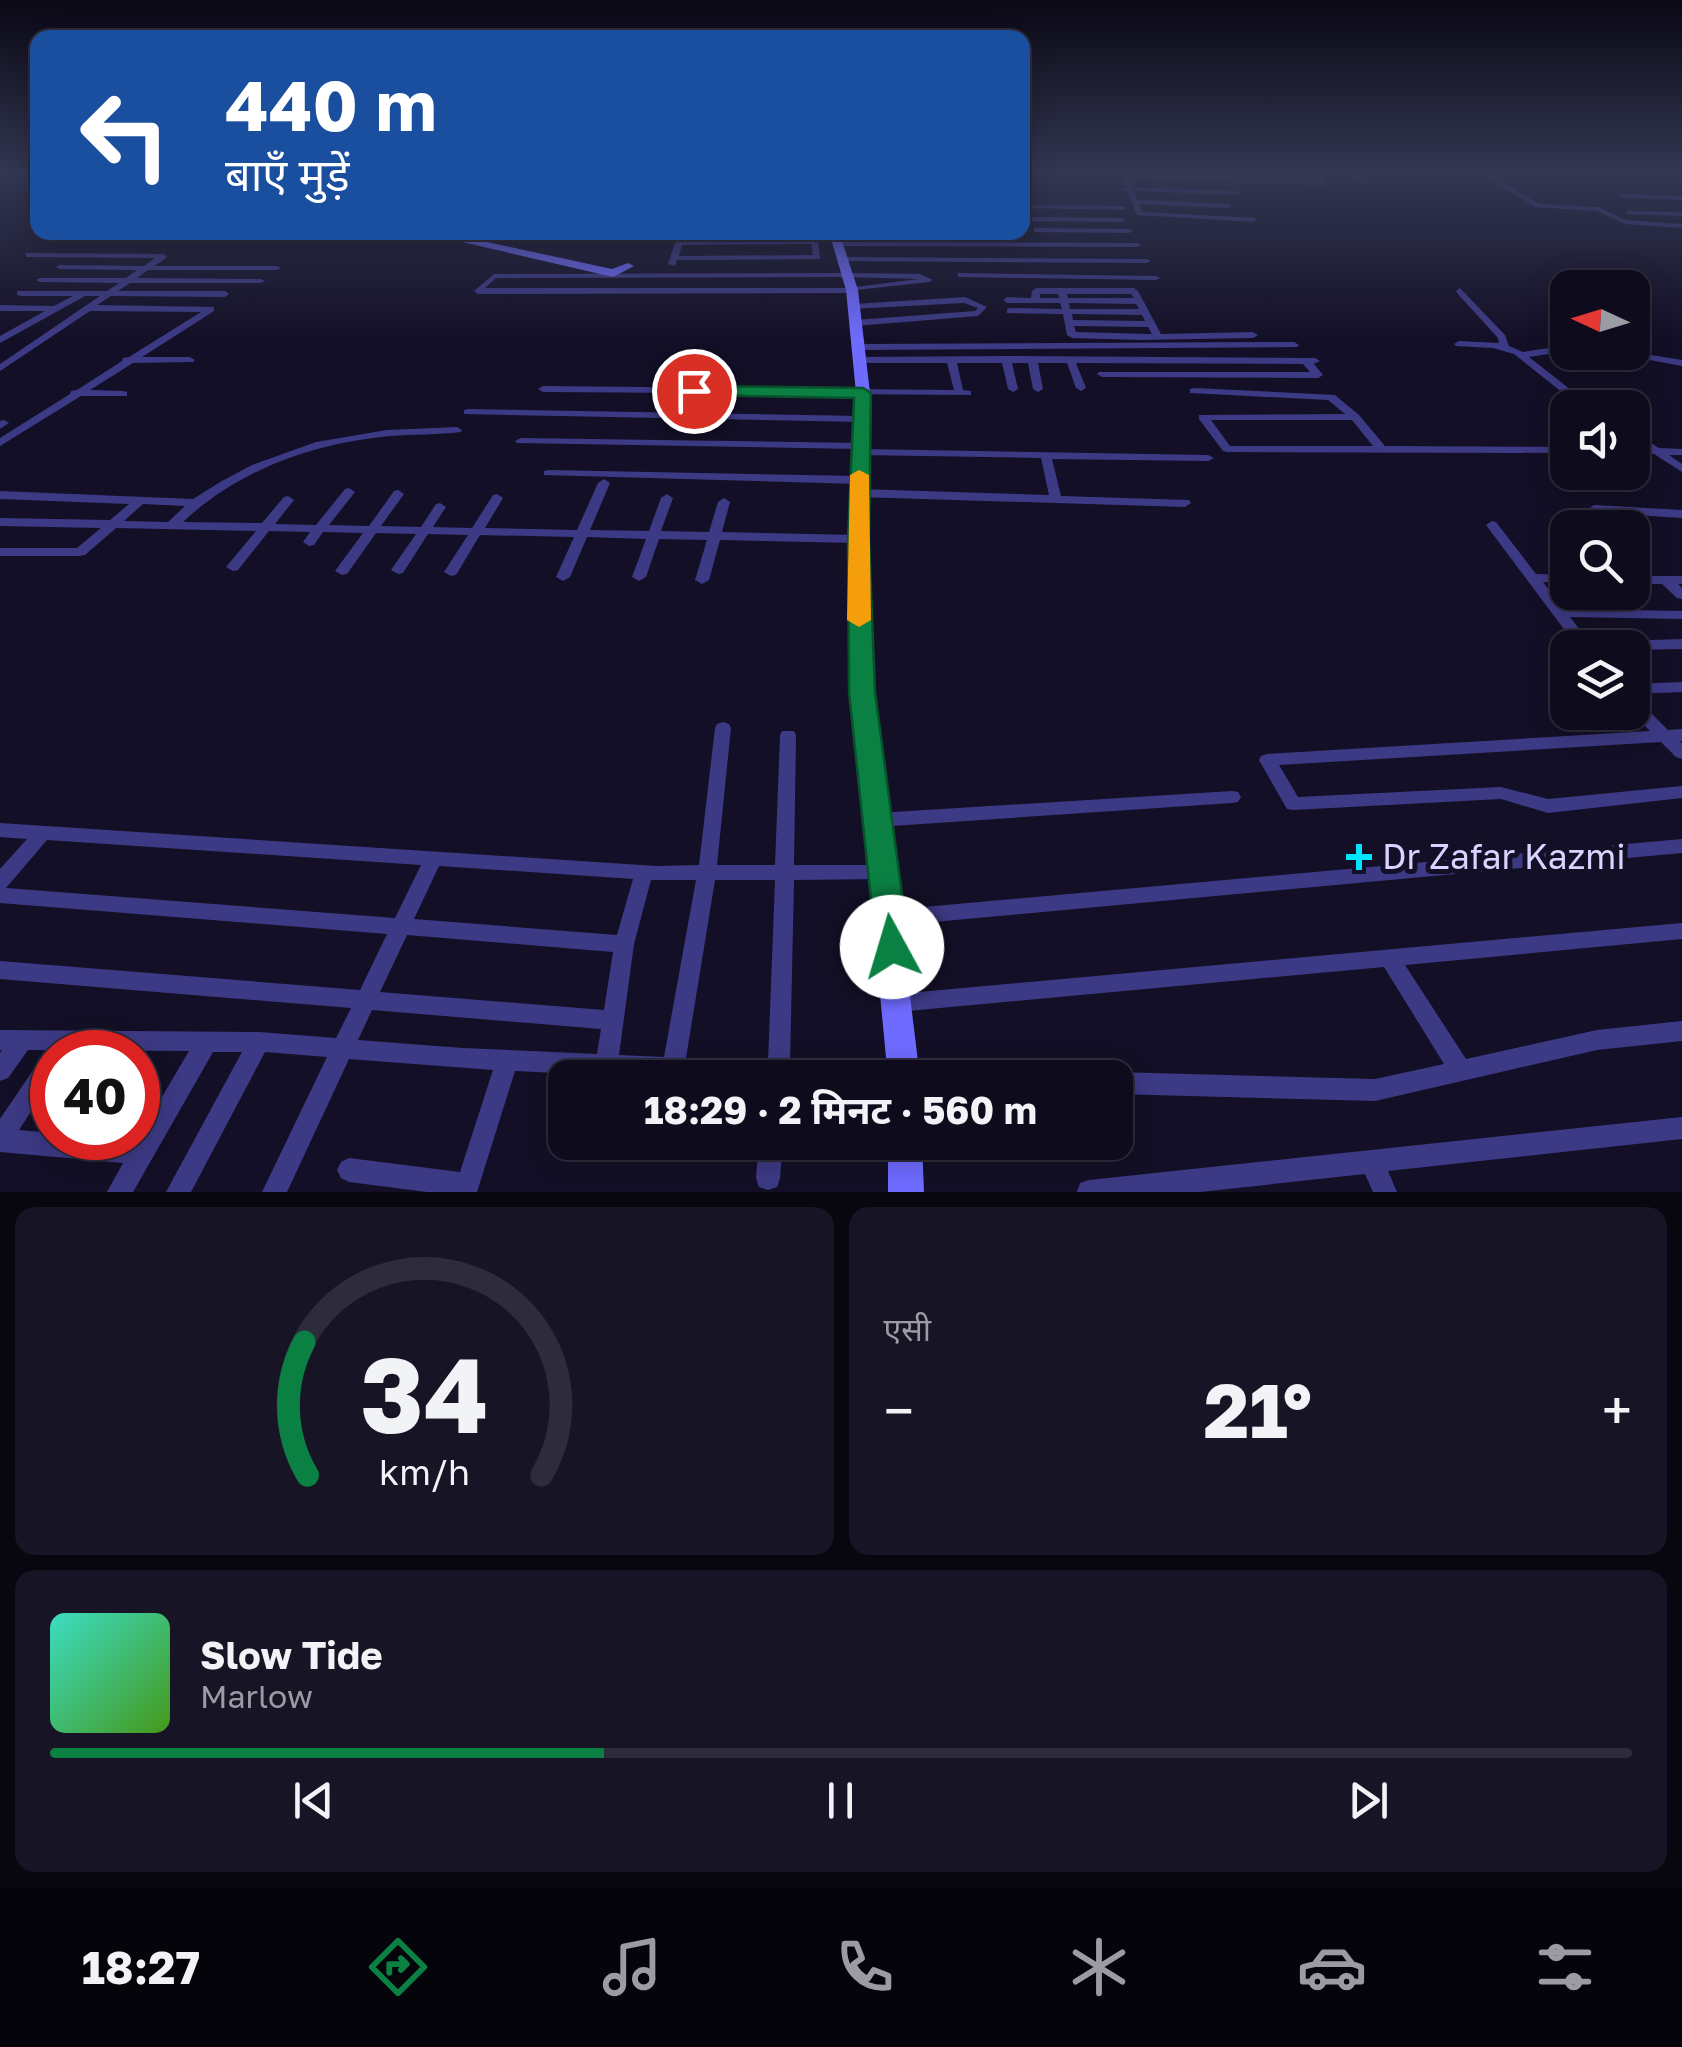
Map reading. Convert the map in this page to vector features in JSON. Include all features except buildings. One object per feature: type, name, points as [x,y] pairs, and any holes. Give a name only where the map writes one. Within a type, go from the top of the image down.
[{"type":"street","points":[[961,275],[1158,280],[1127,229]]},
{"type":"street","points":[[1042,244],[1037,230],[1129,232]]},
{"type":"street","points":[[461,240],[613,273],[628,266],[495,240]]},
{"type":"street","points":[[841,270],[920,276],[929,280],[841,270],[679,243],[672,262],[817,258],[841,270],[983,310],[980,302],[841,270]]},
{"type":"street","points":[[1137,245],[954,244],[841,270],[702,290],[478,290],[494,276],[706,275],[841,270],[956,260],[1147,260]]},
{"type":"street","points":[[954,244],[966,300]]},
{"type":"street","points":[[0,368],[163,256],[28,255]]},
{"type":"street","points":[[1018,260],[1021,276]]},
{"type":"street","points":[[60,267],[277,268]]},
{"type":"street","points":[[841,270],[863,392],[858,539],[862,692],[890,918],[899,1060]]},
{"type":"street","points":[[702,290],[706,275]]},
{"type":"street","points":[[40,280],[261,281]]},
{"type":"street","points":[[1068,318],[1134,291],[1156,335]]},
{"type":"street","points":[[1460,291],[1502,337],[1504,347]]},
{"type":"street","points":[[20,292],[225,294]]},
{"type":"street","points":[[0,340],[82,293]]},
{"type":"street","points":[[1008,300],[1036,301],[1068,318],[1188,345],[1294,345]]},
{"type":"street","points":[[0,443],[210,308],[67,302]]},
{"type":"street","points":[[0,308],[54,309]]},
{"type":"street","points":[[1010,312],[1151,324]]},
{"type":"street","points":[[859,354],[1068,318],[1145,312]]},
{"type":"street","points":[[1068,318],[1156,335],[1253,334]]},
{"type":"street","points":[[0,327],[22,328]]},
{"type":"street","points":[[1459,344],[1504,347],[1566,390]]},
{"type":"street","points":[[1188,345],[1204,376]]},
{"type":"street","points":[[1520,355],[1550,351]]},
{"type":"street","points":[[859,354],[952,360],[1310,361],[1318,375],[1102,374]]},
{"type":"street","points":[[1650,358],[1682,363]]},
{"type":"street","points":[[1006,359],[1014,389]]},
{"type":"street","points":[[1032,359],[1038,389]]},
{"type":"street","points":[[1070,359],[1082,388]]},
{"type":"street","points":[[1095,359],[1109,390]]},
{"type":"street","points":[[125,360],[190,360]]},
{"type":"street","points":[[543,389],[963,391],[952,360]]},
{"type":"street","points":[[658,413],[666,391]]},
{"type":"street","points":[[704,444],[720,391]]},
{"type":"street","points":[[1194,391],[1315,395],[1342,403],[1382,450]]},
{"type":"street","points":[[74,393],[123,394]]},
{"type":"street","points":[[468,412],[862,418]]},
{"type":"street","points":[[602,442],[615,412]]},
{"type":"street","points":[[1356,417],[1203,417],[1226,449],[1550,450]]},
{"type":"street","points":[[172,524],[196,503],[283,452],[388,434],[458,430]]},
{"type":"street","points":[[521,441],[1208,458]]},
{"type":"street","points":[[1650,445],[1682,468]]},
{"type":"street","points":[[1650,450],[1682,452]]},
{"type":"street","points":[[1046,455],[1056,499]]},
{"type":"street","points":[[548,474],[1185,503]]},
{"type":"street","points":[[564,577],[604,484]]},
{"type":"street","points":[[309,542],[350,492]]},
{"type":"street","points":[[342,572],[398,494]]},
{"type":"street","points":[[0,495],[144,498],[74,553],[0,552]]},
{"type":"street","points":[[451,572],[497,498]]},
{"type":"street","points":[[640,576],[667,498]]},
{"type":"street","points":[[233,567],[270,527],[288,500]]},
{"type":"street","points":[[139,502],[196,503]]},
{"type":"street","points":[[702,580],[724,502]]},
{"type":"street","points":[[398,570],[440,507]]},
{"type":"street","points":[[1594,509],[1682,514]]},
{"type":"street","points":[[0,522],[858,539]]},
{"type":"street","points":[[1492,526],[1586,648],[1682,644]]},
{"type":"street","points":[[1532,578],[1550,578]]},
{"type":"street","points":[[1650,580],[1682,580]]},
{"type":"street","points":[[1665,580],[1682,596]]},
{"type":"street","points":[[1559,613],[1682,615]]},
{"type":"street","points":[[1650,689],[1682,686]]},
{"type":"street","points":[[1650,718],[1673,736],[1682,753]]},
{"type":"street","points":[[675,1060],[707,873],[723,728]]},
{"type":"street","points":[[779,1060],[785,970],[782,872],[788,735]]},
{"type":"street","points":[[1673,736],[1267,760],[1292,804],[1501,793],[1548,806],[1682,792]]},
{"type":"street","points":[[876,820],[1232,797]]},
{"type":"street","points":[[0,830],[644,873],[884,872]]},
{"type":"street","points":[[0,882],[42,832]]},
{"type":"street","points":[[890,918],[1682,846]]},
{"type":"street","points":[[274,1192],[432,861]]},
{"type":"street","points":[[608,1060],[624,944],[644,873]]},
{"type":"street","points":[[0,895],[624,944]]},
{"type":"street","points":[[897,1003],[1682,931]]},
{"type":"street","points":[[1388,958],[1462,1072]]},
{"type":"street","points":[[0,970],[613,1020]]},
{"type":"street","points":[[1133,1083],[1376,1090],[1597,1040],[1682,1031]]},
{"type":"street","points":[[0,1071],[12,1040]]},
{"type":"street","points":[[160,1120],[207,1042]]},
{"type":"street","points":[[178,1192],[259,1042]]},
{"type":"street","points":[[160,1043],[259,1042],[548,1060]]},
{"type":"street","points":[[349,1170],[466,1188],[508,1059]]},
{"type":"street","points":[[30,1094],[0,1140],[30,1143]]},
{"type":"street","points":[[1090,1192],[1682,1128]]},
{"type":"street","points":[[118,1192],[136,1160]]},
{"type":"street","points":[[768,1178],[770,1160]]},
{"type":"street","points":[[905,1160],[906,1192]]},
{"type":"street","points":[[1372,1162],[1384,1192]]},
{"type":"slow traffic","points":[[859,475],[859,620]]},
{"type":"place","name":"Dr Zafar Kazmi","points":[[1359,857]]},
{"type":"route","points":[[694,391],[863,393],[858,539],[862,692],[892,947]]}]
